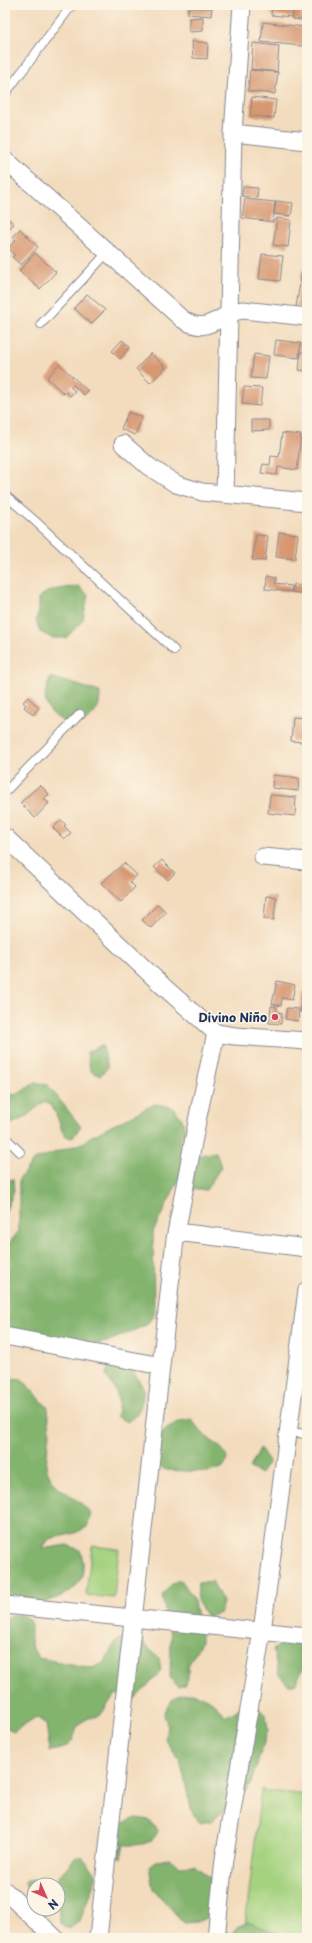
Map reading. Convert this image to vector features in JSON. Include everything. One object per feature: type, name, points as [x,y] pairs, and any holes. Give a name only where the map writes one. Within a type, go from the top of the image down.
[{"type":"street","points":[[225,494],[233,133],[242,5]]},
{"type":"street","points":[[233,133],[307,141]]},
{"type":"street","points":[[5,160],[182,319],[194,326],[203,327],[228,314],[243,310],[307,317]]},
{"type":"street","points":[[123,444],[158,473],[176,484],[202,492],[307,502]]},
{"type":"street","points":[[5,838],[164,987],[215,1032],[235,1036],[307,1041]]},
{"type":"street","points":[[263,857],[307,861]]},
{"type":"street","points":[[98,1938],[177,1232],[215,1032]]},
{"type":"street","points":[[177,1232],[307,1248]]},
{"type":"street","points":[[216,1938],[224,1859],[262,1631],[307,1290]]},
{"type":"street","points":[[5,1336],[161,1366]]},
{"type":"street","points":[[5,1605],[307,1636]]},
{"type":"street","points":[[5,1891],[55,1938]]},
{"type":"lane","points":[[5,94],[72,5]]},
{"type":"lane","points":[[41,324],[108,252]]},
{"type":"lane","points":[[5,495],[174,650]]},
{"type":"lane","points":[[5,792],[80,714]]},
{"type":"lane","points":[[5,1137],[20,1152]]},
{"type":"lane","points":[[288,1432],[307,1434]]},
{"type":"green space","points":[[78,586],[88,595],[83,620],[66,638],[52,638],[40,632],[36,620],[39,611],[39,597],[51,590]]},
{"type":"green space","points":[[51,677],[100,692],[98,707],[94,713],[83,723],[78,720],[66,723],[53,714],[46,704],[45,698]]},
{"type":"green space","points":[[102,1045],[108,1067],[100,1076],[90,1070],[87,1052]]},
{"type":"green space","points":[[36,1082],[48,1085],[81,1127],[72,1138],[65,1136],[53,1108],[45,1101],[24,1118],[5,1127],[5,1089],[12,1095],[18,1094]]},
{"type":"green space","points":[[155,1104],[172,1107],[181,1117],[185,1130],[179,1142],[183,1171],[153,1232],[154,1315],[146,1325],[107,1342],[79,1347],[5,1327],[5,1248],[19,1231],[19,1179],[34,1160],[85,1142],[88,1138]]},
{"type":"green space","points":[[216,1152],[221,1167],[206,1190],[189,1188],[199,1155]]},
{"type":"green space","points":[[13,1179],[14,1191],[5,1213],[5,1181]]},
{"type":"green space","points":[[109,1363],[131,1367],[144,1389],[138,1412],[127,1422],[116,1416],[118,1409],[117,1394],[106,1376]]},
{"type":"green space","points":[[10,1378],[22,1379],[48,1408],[50,1435],[48,1441],[46,1468],[52,1480],[61,1489],[82,1504],[91,1514],[87,1527],[75,1533],[49,1539],[42,1549],[67,1545],[80,1550],[83,1567],[80,1581],[76,1586],[63,1595],[39,1604],[5,1601],[5,1380]]},
{"type":"green space","points":[[191,1419],[204,1434],[224,1451],[227,1462],[222,1468],[209,1472],[166,1470],[154,1463],[150,1441],[174,1424]]},
{"type":"green space","points":[[260,1448],[269,1461],[261,1474],[250,1468]]},
{"type":"green space","points":[[92,1546],[119,1549],[114,1598],[86,1595]]},
{"type":"green space","points":[[181,1580],[193,1597],[201,1635],[201,1642],[188,1666],[188,1679],[185,1685],[178,1687],[170,1677],[171,1636],[162,1596],[172,1584]]},
{"type":"green space","points":[[212,1581],[223,1602],[220,1613],[207,1617],[197,1600],[198,1583]]},
{"type":"green space","points":[[20,1614],[31,1620],[31,1646],[39,1658],[92,1668],[104,1663],[116,1641],[128,1636],[140,1640],[159,1658],[161,1671],[134,1700],[115,1694],[100,1716],[89,1718],[81,1723],[74,1737],[67,1746],[50,1751],[46,1724],[36,1717],[13,1732],[5,1726],[5,1618]]},
{"type":"green space","points":[[307,1634],[307,1660],[295,1685],[288,1685],[279,1675],[273,1649],[283,1641]]},
{"type":"green space","points":[[192,1693],[202,1696],[210,1701],[224,1715],[231,1714],[245,1704],[258,1707],[266,1716],[268,1730],[251,1783],[242,1795],[212,1821],[199,1823],[192,1812],[180,1760],[165,1739],[168,1727],[164,1715],[168,1705],[181,1695]]},
{"type":"green space","points":[[261,1790],[307,1795],[307,1938],[268,1938],[244,1935]]},
{"type":"green space","points":[[137,1818],[149,1820],[158,1831],[155,1836],[152,1840],[144,1844],[124,1845],[121,1858],[111,1853],[111,1827]]},
{"type":"green space","points":[[76,1857],[83,1858],[97,1874],[80,1921],[69,1929],[62,1925],[59,1918],[66,1917],[66,1877],[59,1876]]},
{"type":"green space","points":[[169,1859],[180,1866],[194,1865],[216,1882],[215,1914],[197,1922],[184,1923],[153,1889],[149,1866],[155,1861]]},
{"type":"green space","points":[[34,1917],[44,1917],[41,1923]]},
{"type":"green space","points":[[248,1922],[290,1938],[232,1938],[230,1935],[237,1927]]},
{"type":"building","points":[[272,5],[293,5],[292,17],[271,15]]},
{"type":"building","points":[[294,5],[303,6],[301,20],[292,19]]},
{"type":"building","points":[[188,8],[212,8],[211,16],[188,14]]},
{"type":"building","points":[[203,17],[203,31],[189,32],[189,18]]},
{"type":"building","points":[[263,22],[305,27],[303,46],[261,42]]},
{"type":"building","points":[[192,41],[208,43],[207,59],[193,58]]},
{"type":"building","points":[[253,43],[279,46],[277,72],[251,69]]},
{"type":"building","points":[[250,70],[278,72],[275,94],[248,91]]},
{"type":"building","points":[[252,97],[276,100],[274,118],[250,116]]},
{"type":"building","points":[[243,187],[258,188],[257,198],[242,196]]},
{"type":"building","points":[[245,199],[275,202],[273,222],[242,218]]},
{"type":"building","points":[[276,201],[293,203],[291,216],[274,214]]},
{"type":"building","points":[[5,216],[14,224],[5,233]]},
{"type":"building","points":[[277,218],[291,220],[288,247],[273,245]]},
{"type":"building","points":[[20,229],[38,247],[21,265],[12,257],[15,255],[8,248],[16,240],[13,237]]},
{"type":"building","points":[[35,253],[56,272],[40,289],[19,271]]},
{"type":"building","points":[[262,254],[283,256],[280,281],[259,279]]},
{"type":"building","points":[[302,271],[307,272],[307,309],[296,307]]},
{"type":"building","points":[[87,294],[105,310],[91,324],[74,308]]},
{"type":"building","points":[[122,340],[130,347],[120,359],[112,351]]},
{"type":"building","points":[[276,340],[301,343],[299,358],[274,355]]},
{"type":"building","points":[[301,352],[307,353],[307,371],[299,370]]},
{"type":"building","points":[[151,353],[166,368],[150,383],[136,369]]},
{"type":"building","points":[[254,354],[269,356],[266,379],[251,378]]},
{"type":"building","points":[[59,364],[88,391],[84,395],[73,385],[70,387],[75,391],[70,396],[66,392],[64,394],[47,378]]},
{"type":"building","points":[[244,387],[262,388],[260,406],[242,404]]},
{"type":"building","points":[[128,412],[142,417],[135,435],[121,429]]},
{"type":"building","points":[[251,420],[269,420],[269,430],[251,431]]},
{"type":"building","points":[[282,433],[301,435],[297,470],[278,467],[277,475],[261,473],[263,464],[270,465],[271,456],[279,457]]},
{"type":"building","points":[[279,532],[298,534],[295,559],[276,557]]},
{"type":"building","points":[[256,535],[268,536],[265,561],[252,560]]},
{"type":"building","points":[[266,576],[274,578],[274,584],[291,586],[291,592],[265,589]]},
{"type":"building","points":[[293,584],[307,585],[307,594],[291,592]]},
{"type":"building","points":[[28,697],[39,708],[33,715],[24,707],[26,705],[23,702]]},
{"type":"building","points":[[293,717],[305,718],[304,731],[307,731],[307,740],[303,740],[303,742],[291,741]]},
{"type":"building","points":[[273,775],[299,778],[298,791],[272,788]]},
{"type":"building","points":[[40,785],[49,794],[44,799],[49,803],[35,818],[20,803]]},
{"type":"building","points":[[270,795],[296,797],[295,816],[268,813]]},
{"type":"building","points":[[61,820],[66,825],[64,826],[71,833],[64,839],[53,828]]},
{"type":"building","points":[[162,860],[175,873],[168,880],[154,867]]},
{"type":"building","points":[[124,863],[137,875],[130,882],[135,887],[121,902],[101,883]]},
{"type":"building","points":[[266,896],[276,897],[274,920],[264,919]]},
{"type":"building","points":[[158,904],[166,912],[151,928],[142,920]]},
{"type":"building","points":[[277,981],[295,985],[292,1000],[282,998],[281,1006],[272,1004]]},
{"type":"building","points":[[302,992],[307,993],[307,1013],[300,1012]]},
{"type":"building","points":[[271,1006],[277,1007],[277,1012],[282,1013],[281,1024],[269,1023]]},
{"type":"building","points":[[287,1008],[299,1009],[298,1021],[285,1019]]},
{"type":"place","name":"Divino Niño","points":[[275,1017]]}]
